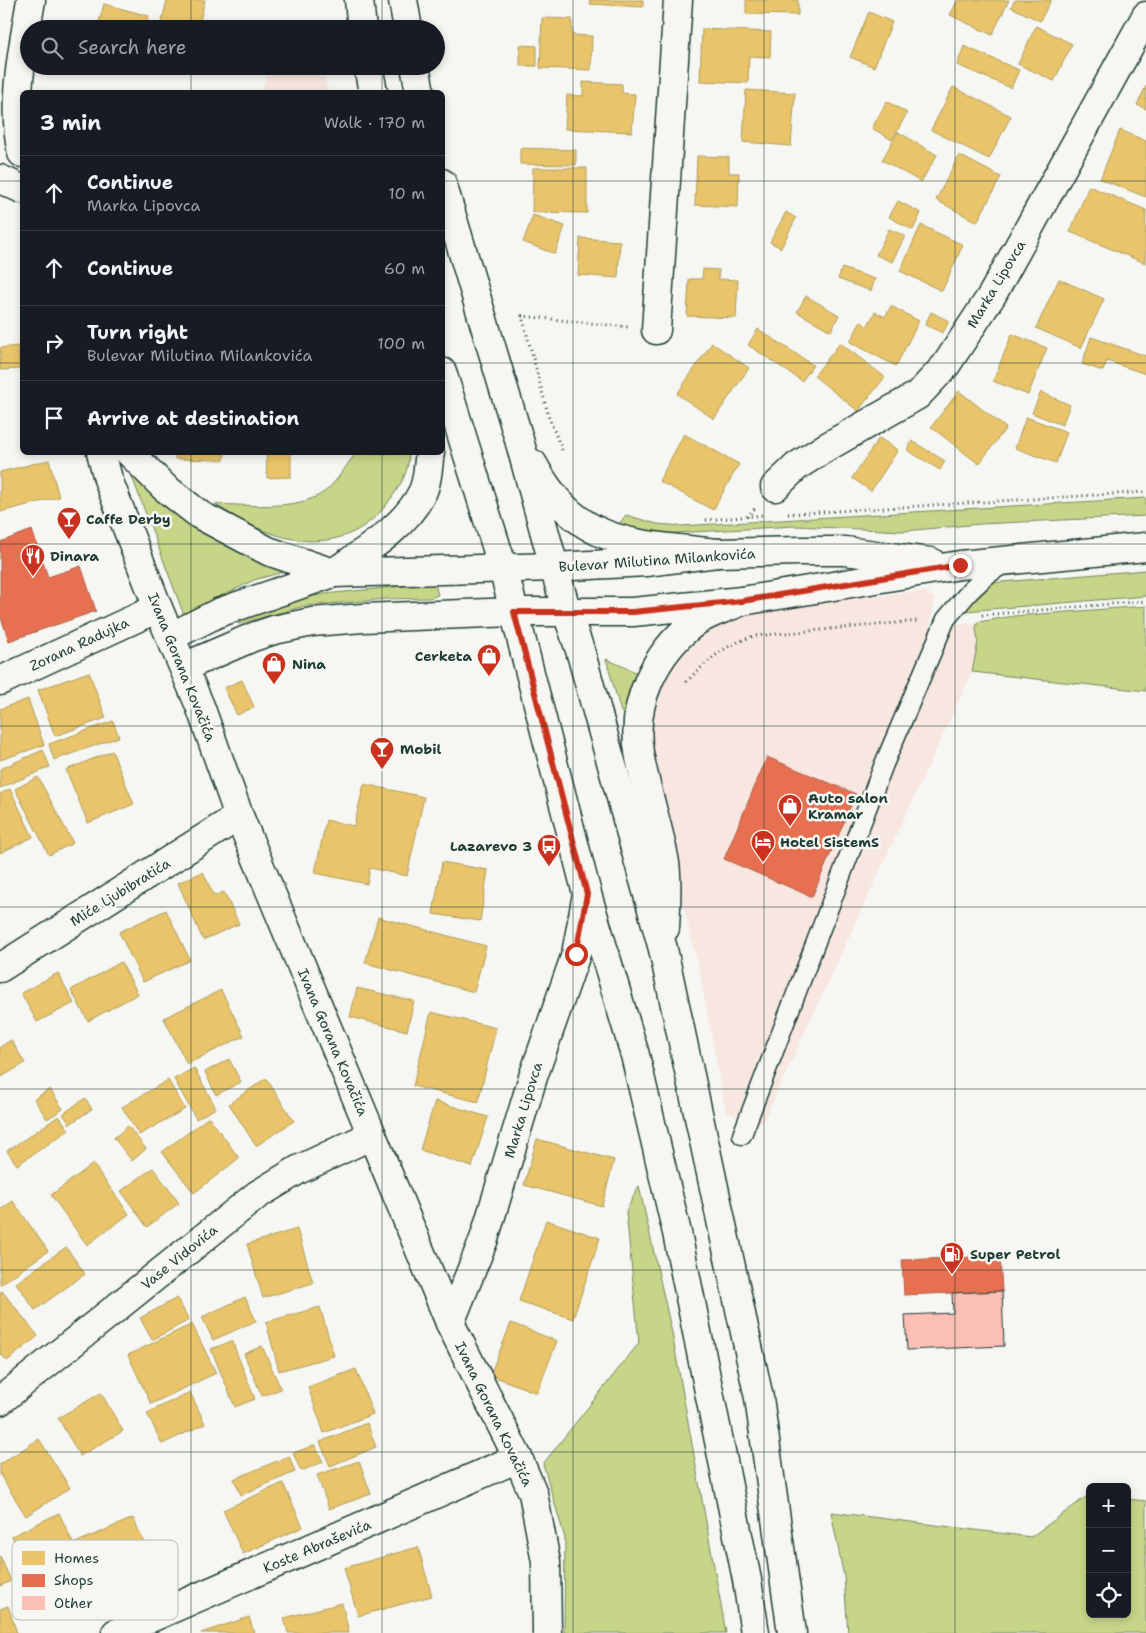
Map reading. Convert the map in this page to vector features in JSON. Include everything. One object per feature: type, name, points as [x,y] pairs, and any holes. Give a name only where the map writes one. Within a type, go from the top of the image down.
[{"type":"street","points":[[28,20],[31,0]]},
{"type":"street","points":[[359,0],[361,20]]},
{"type":"street","points":[[403,0],[406,20]]},
{"type":"street","points":[[656,330],[678,0]]},
{"type":"street","name":"Marka Lipovca","points":[[775,487],[797,466],[918,395],[946,365],[992,295],[1146,16]]},
{"type":"street","points":[[20,136],[18,119],[21,75]]},
{"type":"street","points":[[369,75],[372,90]]},
{"type":"street","points":[[417,75],[420,90]]},
{"type":"street","points":[[0,179],[20,188]]},
{"type":"street","points":[[445,193],[518,436],[567,613],[580,650],[663,949],[759,1398],[792,1633]]},
{"type":"street","points":[[445,382],[503,568],[587,894],[635,1055],[677,1232],[747,1580],[755,1633]]},
{"type":"street","points":[[518,436],[542,481],[567,509],[593,531],[618,541],[717,553]]},
{"type":"street","name":"Ivana Gorana Kovačića","points":[[102,455],[108,479],[158,608],[184,667],[239,816],[450,1323],[518,1458],[533,1493],[546,1562],[547,1633]]},
{"type":"street","points":[[132,455],[164,487],[200,514],[268,550],[332,573]]},
{"type":"street","points":[[170,637],[218,613],[332,573],[369,548],[412,509],[424,489],[430,455]]},
{"type":"street","name":"Bulevar Milutina Milankovića","points":[[184,667],[253,637],[274,630],[312,622],[514,612],[633,612],[742,601],[960,565],[1007,562],[1146,547]]},
{"type":"street","name":"Bulevar Milutina Milankovića","points":[[332,573],[554,568],[646,562],[717,553],[845,550],[960,565]]},
{"type":"street","points":[[663,949],[667,885],[664,863],[638,751],[640,708],[654,668],[672,642],[696,622],[742,601]]},
{"type":"street","name":"Zorana Radujka","points":[[0,681],[158,608]]},
{"type":"street","name":"Miće Ljubibratića","points":[[0,968],[239,816]]},
{"type":"street","name":"Marka Lipovca","points":[[450,1323],[484,1239],[532,1078],[576,954],[587,894]]},
{"type":"street","name":"Vase Vidovića","points":[[0,1401],[257,1195],[298,1170],[372,1135]]},
{"type":"street","name":"Koste Abraševića","points":[[178,1606],[518,1458]]},
{"type":"street","name":"Koste Abraševića","points":[[116,1633],[146,1620]]},
{"type":"lane","points":[[742,1136],[880,773],[946,619],[970,591],[987,575],[1007,562]]},
{"type":"path","points":[[522,316],[656,330]]},
{"type":"path","points":[[686,682],[711,657],[732,642],[754,636],[1146,601]]},
{"type":"shaded area","points":[[267,75],[325,75],[328,90],[263,90]]},
{"type":"shaded area","points":[[926,591],[935,599],[930,627],[978,622],[976,628],[978,642],[972,672],[762,1124],[726,1112],[700,975],[649,760],[649,730],[662,688],[675,663],[703,634],[736,614],[813,601]]},
{"type":"green space","points":[[355,455],[409,455],[409,461],[402,480],[387,504],[368,523],[348,535],[326,540],[303,540],[280,536],[258,528],[215,504],[260,506],[292,504],[320,495],[337,479]]},
{"type":"green space","points":[[131,466],[286,567],[283,572],[254,580],[184,615],[132,477]]},
{"type":"green space","points":[[1146,498],[1146,516],[980,524],[904,531],[795,526],[660,534],[619,524],[626,515],[657,524],[681,526]]},
{"type":"green space","points":[[1146,570],[1146,596],[966,611],[970,601],[990,583]]},
{"type":"green space","points":[[435,584],[438,595],[430,598],[387,599],[304,606],[238,624],[237,617],[292,600],[325,594]]},
{"type":"green space","points":[[1146,606],[1146,691],[972,672],[978,642],[976,628],[978,622],[1014,616]]},
{"type":"green space","points":[[606,659],[640,674],[626,716],[621,712]]},
{"type":"green space","points":[[639,1186],[672,1333],[726,1633],[564,1633],[565,1538],[543,1464],[639,1343],[626,1211]]},
{"type":"green space","points":[[1086,1497],[1086,1618],[1131,1618],[1131,1499],[1146,1501],[1146,1633],[848,1633],[844,1577],[831,1512],[1031,1537]]},
{"type":"building: Homes","points":[[167,0],[205,0],[200,20],[162,20]]},
{"type":"building: Homes","points":[[590,0],[643,0],[643,7],[590,4]]},
{"type":"building: Homes","points":[[746,0],[798,0],[798,15],[746,14]]},
{"type":"building: Homes","points":[[958,0],[1009,0],[992,35],[950,15]]},
{"type":"building: Homes","points":[[1015,0],[1051,0],[1040,21],[1011,7]]},
{"type":"building: Homes","points":[[104,4],[149,16],[148,20],[100,20]]},
{"type":"building: Homes","points":[[869,12],[892,22],[874,67],[850,57]]},
{"type":"building: Homes","points":[[542,18],[572,19],[572,35],[592,36],[591,70],[540,68]]},
{"type":"building: Homes","points":[[1036,26],[1072,44],[1054,81],[1018,64]]},
{"type":"building: Homes","points":[[702,29],[771,32],[770,57],[749,56],[748,83],[700,81]]},
{"type":"building: Homes","points":[[520,45],[537,46],[537,66],[520,66]]},
{"type":"building: Homes","points":[[964,46],[1019,70],[1011,88],[957,65]]},
{"type":"building: Homes","points":[[583,82],[622,84],[622,93],[635,94],[632,132],[565,129],[567,95],[583,96]]},
{"type":"building: Homes","points":[[1146,86],[1146,109],[1137,105]]},
{"type":"building: Homes","points":[[953,87],[1011,116],[989,159],[931,130]]},
{"type":"building: Homes","points":[[746,90],[795,93],[791,146],[743,142]]},
{"type":"building: Homes","points":[[887,101],[907,113],[892,140],[872,128]]},
{"type":"building: Homes","points":[[1120,130],[1146,141],[1146,197],[1100,179]]},
{"type":"building: Homes","points":[[898,132],[937,155],[921,182],[882,160]]},
{"type":"building: Homes","points":[[520,148],[576,150],[576,165],[520,164]]},
{"type":"building: Homes","points":[[959,155],[1001,177],[977,222],[936,200]]},
{"type":"building: Homes","points":[[697,156],[729,157],[729,173],[739,173],[738,207],[695,205]]},
{"type":"building: Homes","points":[[533,168],[587,168],[587,213],[532,212]]},
{"type":"building: Homes","points":[[1089,186],[1146,210],[1145,263],[1070,232]]},
{"type":"building: Homes","points":[[898,201],[921,213],[913,230],[889,217]]},
{"type":"building: Homes","points":[[786,212],[796,218],[781,248],[770,242]]},
{"type":"building: Homes","points":[[533,215],[565,226],[555,254],[523,242]]},
{"type":"building: Homes","points":[[921,225],[963,245],[942,291],[900,271]]},
{"type":"building: Homes","points":[[889,229],[905,236],[892,262],[876,255]]},
{"type":"building: Homes","points":[[580,238],[620,241],[618,278],[578,275]]},
{"type":"building: Homes","points":[[842,268],[875,279],[871,291],[838,279]]},
{"type":"building: Homes","points":[[703,269],[719,270],[718,279],[738,280],[736,318],[687,316],[689,279],[702,279]]},
{"type":"building: Homes","points":[[1059,279],[1104,299],[1081,348],[1036,328]]},
{"type":"building: Homes","points":[[806,296],[839,315],[831,331],[797,312]]},
{"type":"building: Homes","points":[[891,306],[919,321],[896,366],[850,342],[861,321],[867,327],[875,312],[885,317]]},
{"type":"building: Homes","points":[[931,312],[949,321],[943,333],[925,325]]},
{"type":"building: Homes","points":[[758,329],[813,365],[802,381],[748,345]]},
{"type":"building: Homes","points":[[1012,334],[1047,348],[1028,395],[993,381]]},
{"type":"building: Homes","points":[[1091,337],[1146,356],[1146,374],[1107,361],[1103,371],[1082,364]]},
{"type":"building: Homes","points":[[712,343],[749,368],[714,419],[677,394]]},
{"type":"building: Homes","points":[[840,343],[885,377],[858,411],[814,376]]},
{"type":"building: Homes","points":[[18,346],[20,369],[0,370],[0,348]]},
{"type":"building: Homes","points":[[959,391],[1006,428],[979,464],[931,427]]},
{"type":"building: Homes","points":[[1041,392],[1070,405],[1062,425],[1032,413]]},
{"type":"building: Homes","points":[[1026,417],[1067,432],[1056,463],[1015,448]]},
{"type":"building: Homes","points":[[684,434],[739,464],[713,510],[659,481]]},
{"type":"building: Homes","points":[[879,438],[898,450],[871,491],[852,478]]},
{"type":"building: Homes","points":[[912,441],[945,461],[940,470],[907,450]]},
{"type":"building: Homes","points":[[175,455],[225,455],[224,460],[175,459]]},
{"type":"building: Homes","points":[[266,455],[291,455],[291,477],[267,478]]},
{"type":"building: Homes","points":[[49,460],[59,497],[0,512],[0,472]]},
{"type":"building: Homes","points":[[89,672],[106,718],[55,736],[38,690]]},
{"type":"building: Homes","points":[[242,680],[254,707],[237,715],[224,688]]},
{"type":"building: Homes","points":[[28,699],[44,745],[0,760],[0,709]]},
{"type":"building: Homes","points":[[113,721],[119,737],[54,760],[49,744]]},
{"type":"building: Homes","points":[[43,750],[50,767],[0,788],[0,769]]},
{"type":"building: Homes","points":[[112,751],[134,804],[88,823],[66,770]]},
{"type":"building: Homes","points":[[38,777],[73,843],[49,855],[15,789]]},
{"type":"building: Homes","points":[[364,784],[424,797],[407,876],[370,868],[367,884],[315,873],[326,820],[354,826]]},
{"type":"building: Homes","points":[[10,789],[33,837],[0,853],[0,794]]},
{"type":"building: Homes","points":[[442,862],[488,870],[480,921],[433,914]]},
{"type":"building: Homes","points":[[203,872],[214,896],[224,892],[239,924],[203,940],[178,883]]},
{"type":"building: Homes","points":[[166,910],[190,960],[143,982],[119,932]]},
{"type":"building: Homes","points":[[378,917],[486,946],[474,992],[365,963]]},
{"type":"building: Homes","points":[[121,962],[138,994],[88,1021],[71,990]]},
{"type":"building: Homes","points":[[58,973],[74,1003],[37,1022],[21,993]]},
{"type":"building: Homes","points":[[357,988],[414,1001],[407,1031],[350,1017]]},
{"type":"building: Homes","points":[[221,990],[244,1036],[187,1064],[164,1018]]},
{"type":"building: Homes","points":[[431,1012],[496,1028],[478,1102],[413,1086]]},
{"type":"building: Homes","points":[[11,1040],[25,1063],[0,1078],[0,1047]]},
{"type":"building: Homes","points":[[229,1059],[241,1082],[216,1095],[205,1072]]},
{"type":"building: Homes","points":[[194,1068],[216,1108],[196,1119],[174,1079]]},
{"type":"building: Homes","points":[[266,1078],[294,1121],[256,1146],[229,1104]]},
{"type":"building: Homes","points":[[168,1080],[185,1109],[139,1135],[122,1107]]},
{"type":"building: Homes","points":[[50,1089],[63,1109],[47,1119],[34,1099]]},
{"type":"building: Homes","points":[[85,1098],[92,1109],[70,1124],[63,1114]]},
{"type":"building: Homes","points":[[435,1101],[488,1117],[472,1167],[420,1150]]},
{"type":"building: Homes","points":[[59,1116],[69,1130],[17,1165],[7,1151]]},
{"type":"building: Homes","points":[[209,1117],[239,1158],[194,1193],[162,1152]]},
{"type":"building: Homes","points":[[128,1126],[146,1149],[132,1161],[114,1138]]},
{"type":"building: Homes","points":[[537,1139],[614,1160],[602,1206],[524,1185]]},
{"type":"building: Homes","points":[[93,1164],[129,1214],[87,1245],[51,1195]]},
{"type":"building: Homes","points":[[153,1168],[179,1203],[147,1227],[121,1191]]},
{"type":"building: Homes","points":[[13,1201],[48,1251],[0,1285],[0,1210]]},
{"type":"building: Homes","points":[[546,1220],[600,1238],[573,1319],[519,1301]]},
{"type":"building: Homes","points":[[297,1229],[313,1283],[263,1298],[247,1244]]},
{"type":"building: Homes","points":[[66,1247],[85,1274],[35,1310],[16,1283]]},
{"type":"building: Homes","points":[[2,1291],[38,1336],[7,1361],[0,1353],[0,1292]]},
{"type":"building: Homes","points":[[245,1297],[256,1321],[213,1340],[202,1317]]},
{"type":"building: Homes","points":[[177,1298],[189,1320],[152,1340],[140,1318]]},
{"type":"building: Homes","points":[[320,1307],[334,1356],[279,1371],[266,1322]]},
{"type":"building: Homes","points":[[511,1323],[557,1341],[537,1393],[490,1375]]},
{"type":"building: Homes","points":[[192,1324],[216,1373],[151,1404],[128,1355]]},
{"type":"building: Homes","points":[[232,1341],[255,1399],[235,1407],[211,1349]]},
{"type":"building: Homes","points":[[262,1346],[281,1389],[262,1396],[244,1354]]},
{"type":"building: Homes","points":[[356,1369],[373,1414],[324,1433],[308,1387]]},
{"type":"building: Homes","points":[[190,1392],[205,1424],[162,1444],[147,1413]]},
{"type":"building: Homes","points":[[101,1393],[123,1431],[80,1456],[58,1418]]},
{"type":"building: Homes","points":[[367,1423],[376,1447],[330,1466],[320,1442]]},
{"type":"building: Homes","points":[[39,1439],[70,1488],[26,1516],[0,1475],[0,1464]]},
{"type":"building: Homes","points":[[315,1445],[323,1462],[301,1471],[293,1453]]},
{"type":"building: Homes","points":[[289,1456],[295,1472],[241,1495],[234,1479]]},
{"type":"building: Homes","points":[[359,1461],[371,1494],[329,1509],[317,1475]]},
{"type":"building: Homes","points":[[283,1483],[303,1527],[243,1554],[223,1510]]},
{"type":"building: Homes","points":[[59,1513],[72,1540],[14,1540],[12,1536]]},
{"type":"building: Homes","points":[[133,1518],[143,1540],[82,1540]]},
{"type":"building: Homes","points":[[418,1547],[432,1596],[358,1616],[344,1568]]},
{"type":"building: Homes","points":[[0,1556],[11,1581],[0,1586]]},
{"type":"building: Homes","points":[[342,1603],[349,1633],[288,1633],[284,1618]]},
{"type":"building: Homes","points":[[8,1606],[17,1633],[0,1633],[0,1609]]},
{"type":"building: Homes","points":[[249,1617],[254,1633],[201,1633]]},
{"type":"building: Shops","points":[[32,530],[48,577],[81,566],[96,611],[9,641],[0,615],[0,542]]},
{"type":"building: Shops","name":"Auto salon Kramar","points":[[767,757],[856,794],[812,897],[724,859]]},
{"type":"building: Shops","name":"Super Petrol","points":[[1000,1256],[1002,1291],[904,1295],[902,1260]]},
{"type":"building: Other","points":[[1002,1291],[1004,1346],[907,1350],[905,1315],[953,1313],[952,1293]]},
{"type":"place","name":"Caffe Derby","points":[[69,540]]},
{"type":"place","name":"Dinara","points":[[33,577]]},
{"type":"place","name":"Cerketa","points":[[489,677]]},
{"type":"place","name":"Nina","points":[[274,685]]},
{"type":"place","name":"Mobil","points":[[382,770]]},
{"type":"place","name":"Auto salon Kramar","points":[[790,827]]},
{"type":"place","name":"Hotel SistemS","points":[[763,863]]},
{"type":"place","name":"Lazarevo 3","points":[[549,867]]},
{"type":"place","name":"Super Petrol","points":[[952,1275]]},
{"type":"route","points":[[576,954],[587,894],[514,612],[633,612],[742,601],[960,565]]}]
